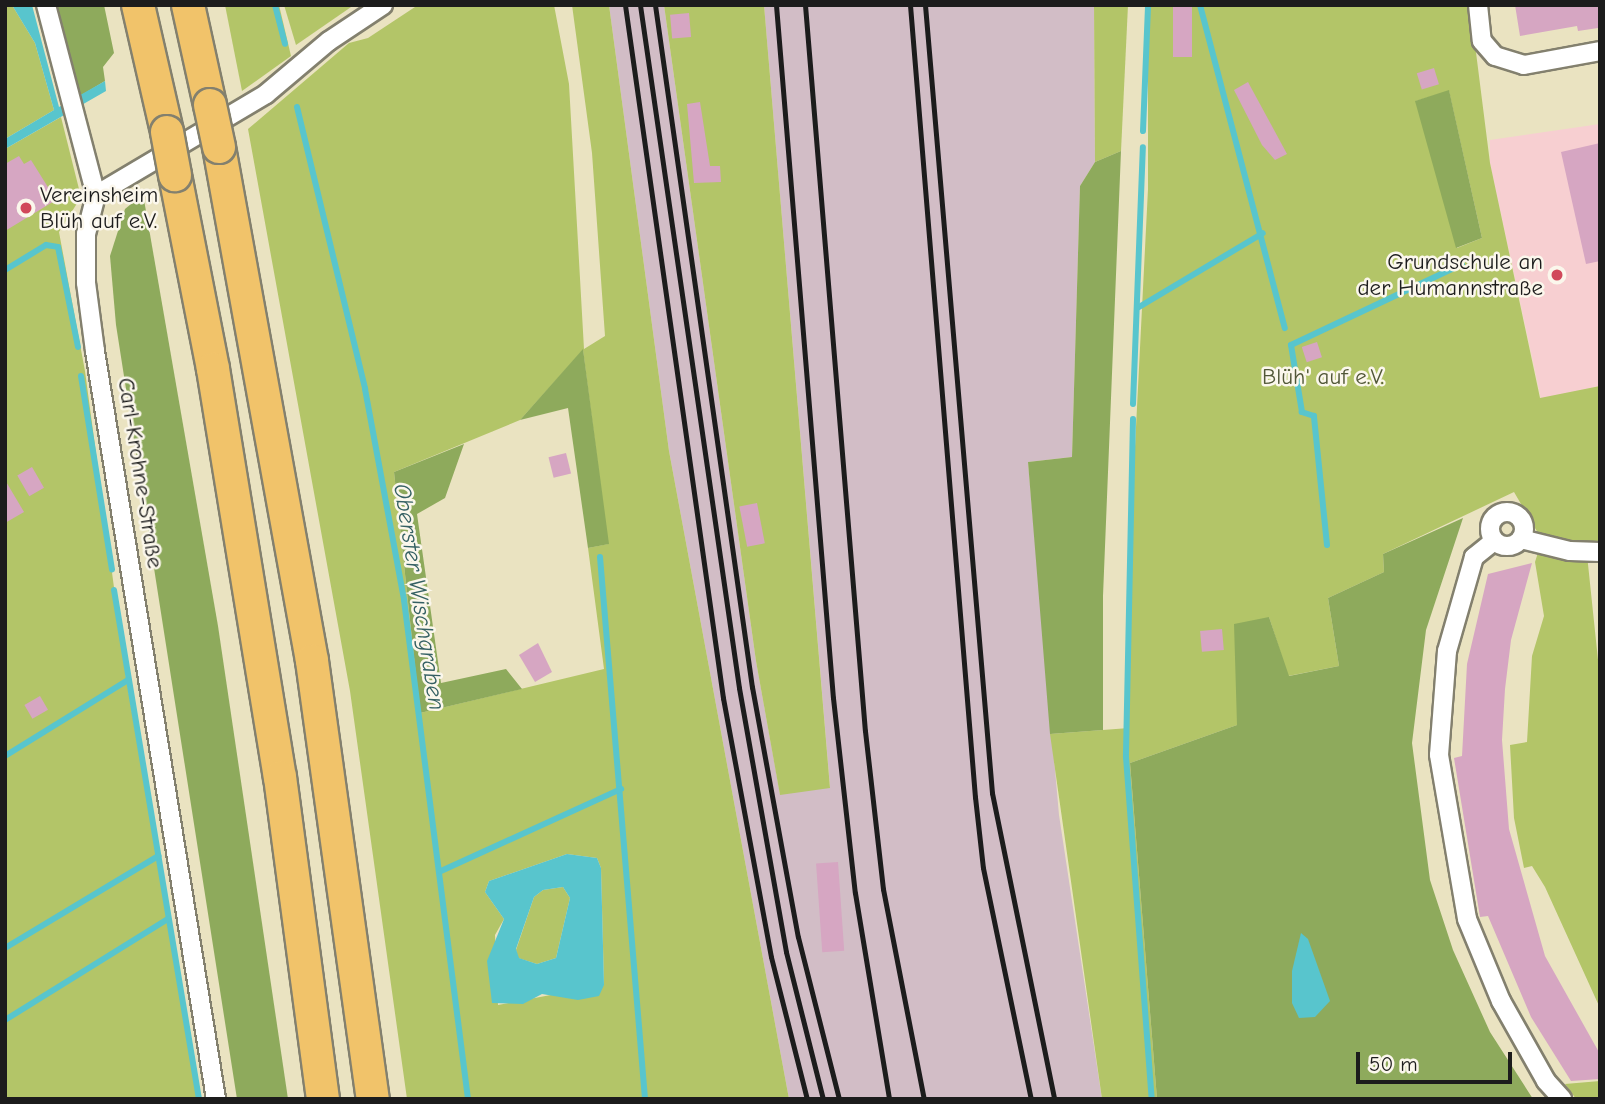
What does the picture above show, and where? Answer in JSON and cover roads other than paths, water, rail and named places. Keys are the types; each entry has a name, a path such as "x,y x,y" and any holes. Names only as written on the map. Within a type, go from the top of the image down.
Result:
{"highway":[{"path":"138,5 167,132 217,394 278,764 323,1099"},
{"path":"188,5 219,147 312,661 373,1099"}],"street":[{"path":"46,5 96,195 266,94 329,41 383,5"},
{"path":"1478,5 1482,41 1495,56 1524,65 1600,51"},
{"name":"Carl-Krohne-Straße","path":"96,195 86,234 88,297 216,1099"},
{"path":"1494,541 1492,521 1504,512 1521,520 1521,539"},
{"path":"1494,541 1505,547 1521,539 1570,551 1600,552"},
{"path":"1494,541 1474,556 1447,651 1439,755 1467,919 1501,1001 1546,1081 1562,1099"}],"water":[{"path":"12,5 32,5 59,107 105,81 106,91 5,149 5,139 54,110 35,43"},
{"path":"567,854 597,858 601,868 604,985 599,996 578,1000 542,994 523,1004 492,1003 487,961 504,919 485,892 489,881","holes":["563,887 570,898 556,958 537,964 519,958 516,949 534,897 543,890"]},
{"path":"1301,933 1308,939 1330,1001 1315,1017 1299,1018 1292,1003 1292,971"}],"waterway":[{"name":"Oberster Wischgraben","path":"275,5 285,44"},
{"path":"1143,131 1148,5"},
{"path":"1200,5 1285,328"},
{"name":"Oberster Wischgraben","path":"297,107 365,389 404,600 468,1099"},
{"path":"1133,404 1143,147"},
{"path":"1139,307 1263,233"},
{"path":"5,270 46,245 58,247 78,347"},
{"path":"1327,545 1314,416 1302,412 1291,345 1462,264"},
{"path":"81,376 112,570"},
{"path":"1133,419 1126,757 1152,1099"},
{"path":"600,557 645,1099"},
{"path":"114,590 199,1099"},
{"path":"5,756 128,680"},
{"path":"441,871 621,789"},
{"path":"5,948 158,856"},
{"path":"5,1020 168,919"}],"railway":[{"path":"625,5 723,698 771,957 807,1099"},
{"path":"640,5 739,688 786,952 823,1099"},
{"path":"655,5 752,687 798,937 839,1099"},
{"path":"776,5 833,698 855,893 889,1099"},
{"path":"805,5 865,731 883,889 924,1099"},
{"path":"910,5 975,797 983,868 1031,1099"},
{"path":"925,5 992,793 1054,1099"}],"place":[{"name":"Vereinsheim Blüh auf e.V.","path":"26,208"},
{"name":"Grundschule an der Humannstraße","path":"1557,275"}],"park label":[{"name":"Blüh' auf e.V.","path":"1323,377"}]}
